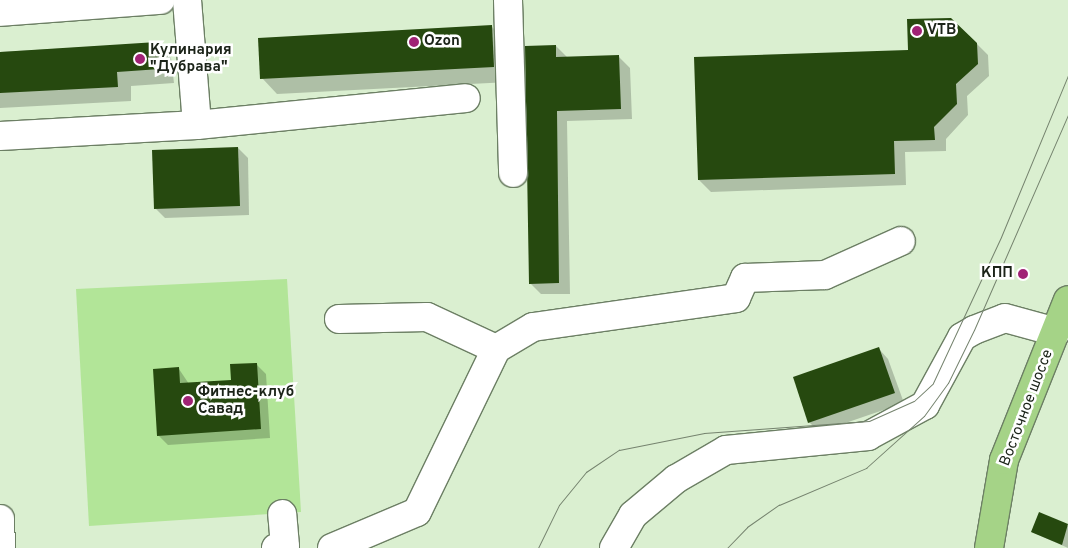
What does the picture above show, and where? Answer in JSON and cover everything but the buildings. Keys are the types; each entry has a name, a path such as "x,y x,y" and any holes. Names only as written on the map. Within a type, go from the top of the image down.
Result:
{"main road":[{"name":"Восточное шоссе","path":"989,548 1004,460 1068,300"}],"street":[{"path":"0,12 161,0"},
{"path":"187,0 197,125"},
{"path":"508,0 513,173"},
{"path":"0,136 197,125 466,98"},
{"path":"332,548 417,512 496,348 533,327 736,298 745,278 825,275 901,241"},
{"path":"339,319 427,317 496,348"},
{"path":"614,548 633,515 676,479 726,450 868,436 925,405 962,337 974,330 1005,318 1056,332"},
{"path":"276,548 285,546 282,514"},
{"path":"0,519 1,548"}],"green space":[{"name":"Фитнес-клуб Савад","path":"287,279 301,512 89,526 76,289"}],"tram line":[{"path":"538,548 559,505 586,472 619,450 704,433 869,421 914,401 933,383 1001,237 1068,75"},
{"path":"727,548 747,527 779,505 866,468 924,416 948,383 974,330 1068,115"}],"place":[{"name":"VTB","path":"917,31"},
{"name":"Ozon","path":"414,42"},
{"name":"Кулинария \"Дубрава\"","path":"140,59"},
{"name":"КПП","path":"1023,274"},
{"name":"Фитнес-клуб Савад","path":"188,401"}]}
